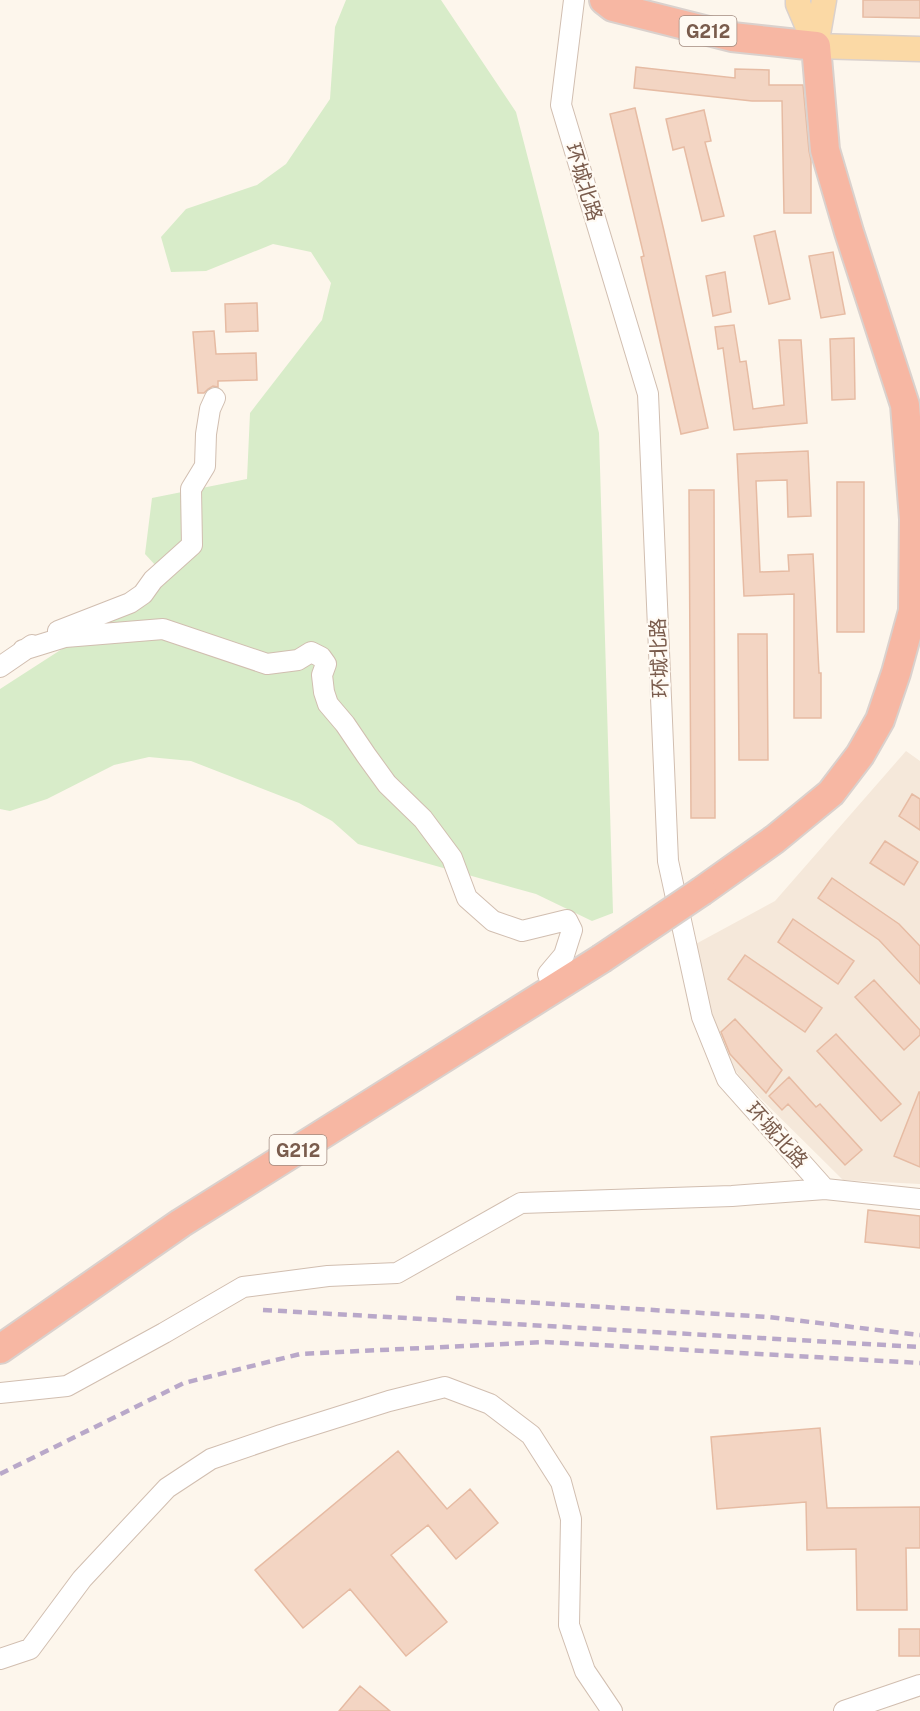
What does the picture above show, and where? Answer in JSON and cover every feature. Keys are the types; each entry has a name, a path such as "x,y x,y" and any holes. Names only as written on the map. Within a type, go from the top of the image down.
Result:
{"highway":[{"name":"G212","path":"0,1349 181,1223 601,959 775,839 831,793 860,755 880,720 913,611 917,550 905,405 825,150 816,46 732,37 614,7 604,0"}],"main road":[{"path":"798,0 816,46"},
{"path":"816,46 824,0"},
{"path":"816,46 920,49"}],"street":[{"name":"环城北路","path":"574,0 561,105 648,394 668,861 702,1017 727,1079 825,1189"},
{"path":"0,667 50,634 130,603 143,594 153,580 192,545 191,489 205,466 206,434 210,409 215,398"},
{"path":"23,650 65,637 163,629 267,664 297,660 311,652 321,657 326,664 322,675 328,704 345,724 387,784 423,819 452,858 467,898 493,921 522,931 567,920 572,930 564,955 548,974 553,989"},
{"path":"0,1393 67,1386 243,1287 328,1276 397,1273 521,1203 732,1196 825,1189 920,1199"},
{"path":"0,1659 30,1649 82,1579 160,1495 211,1459 389,1401 445,1387 490,1404 531,1435 561,1482 571,1519 569,1625 585,1671 612,1711"},
{"path":"844,1711 920,1685"}],"shaded area":[{"path":"906,751 920,761 920,1184 843,1180 744,1082 713,1041 692,946 775,901"}],"green space":[{"path":"346,0 441,0 516,112 599,433 613,913 592,921 536,894 358,844 332,821 299,803 191,761 149,757 114,765 47,799 10,811 0,809 0,689 169,580 145,554 152,498 247,479 250,413 322,320 331,283 311,252 273,244 206,271 171,272 161,237 186,209 257,185 286,164 330,99 335,27"}],"building":[{"path":"863,0 920,0 920,18 863,17"},
{"path":"636,67 735,78 735,69 769,70 769,85 803,85 811,160 811,213 784,213 782,101 752,101 634,88"},
{"path":"635,108 708,428 681,434 641,257 644,256 610,114"},
{"path":"704,110 711,141 705,142 724,216 702,221 684,147 673,150 666,119"},
{"path":"775,231 790,299 769,304 754,236"},
{"path":"833,252 845,314 821,318 809,256"},
{"path":"725,272 731,312 713,316 706,276"},
{"path":"257,303 258,331 226,332 225,304"},
{"path":"734,325 740,362 746,361 753,409 784,405 779,340 801,340 807,423 734,430 723,348 718,349 715,327"},
{"path":"214,331 216,354 256,353 257,380 218,381 218,387 213,386 204,393 198,393 193,332"},
{"path":"854,338 855,399 832,400 830,339"},
{"path":"808,451 811,516 788,517 787,480 756,481 760,572 789,571 788,555 813,554 819,673 821,673 821,718 794,718 794,594 744,596 737,454"},
{"path":"837,482 864,482 864,632 837,632"},
{"path":"689,490 714,490 715,818 691,818"},
{"path":"738,634 767,634 768,760 739,760"},
{"path":"912,794 920,799 920,830 899,816"},
{"path":"885,841 918,862 904,885 870,863"},
{"path":"832,878 899,924 920,946 920,984 879,940 818,898"},
{"path":"793,919 854,961 838,984 778,942"},
{"path":"745,955 822,1008 805,1032 728,979"},
{"path":"874,980 920,1030 920,1035 904,1050 855,997"},
{"path":"735,1019 782,1070 766,1093 730,1054 721,1032"},
{"path":"836,1034 901,1104 881,1121 817,1051"},
{"path":"789,1077 816,1107 820,1104 862,1150 845,1165 788,1104 782,1110 769,1096"},
{"path":"920,1092 920,1167 894,1156"},
{"path":"868,1210 920,1216 920,1248 865,1242"},
{"path":"820,1428 827,1508 920,1507 920,1548 906,1548 907,1610 857,1610 856,1549 807,1550 806,1502 717,1509 711,1437"},
{"path":"398,1451 447,1509 470,1489 498,1523 456,1559 428,1525 391,1555 447,1622 406,1656 350,1589 303,1628 255,1570"},
{"path":"899,1629 920,1629 920,1656 899,1656"},
{"path":"360,1686 390,1711 339,1711"}],"railway":[{"path":"456,1298 768,1317 920,1335"},
{"path":"263,1310 920,1347"},
{"path":"0,1474 184,1383 300,1354 545,1342 920,1363"}]}
